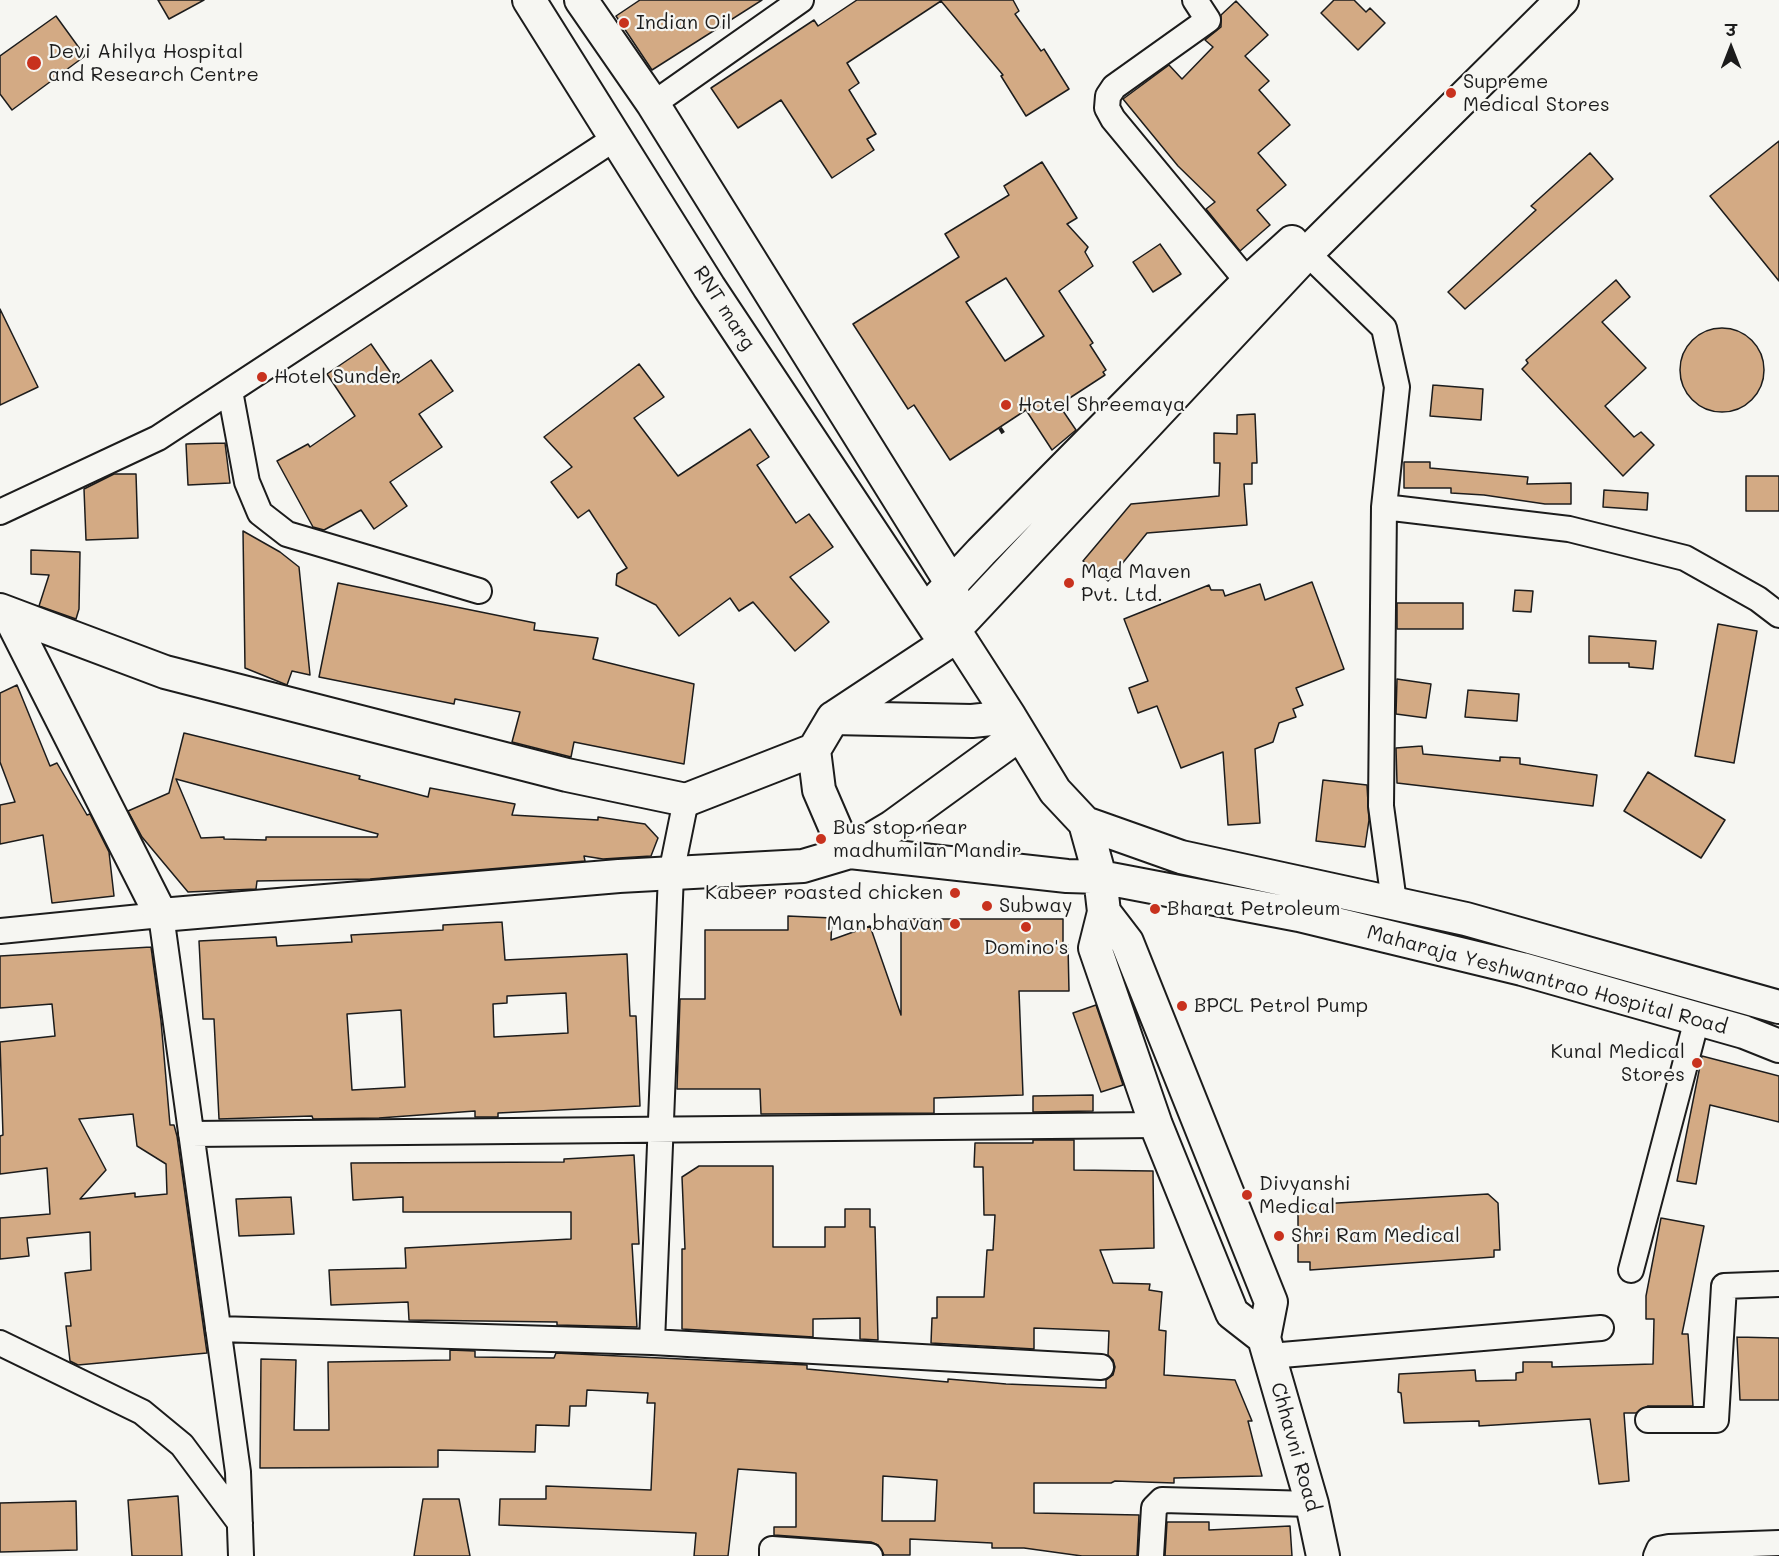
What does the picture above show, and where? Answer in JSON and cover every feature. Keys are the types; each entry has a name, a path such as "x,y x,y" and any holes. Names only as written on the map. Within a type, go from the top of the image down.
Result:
{"main road":[{"name":"RNT marg","path":"529,0 709,287 925,612 950,637 1015,726"},
{"path":"581,0 653,104 952,584 950,637"},
{"path":"925,612 981,552 1248,282 1361,180 1543,0"},
{"path":"850,852 838,834 819,790 814,750 832,718 950,637 1307,253 1562,0"},
{"path":"4,612 165,672 567,775 686,800 814,750"},
{"path":"4,612 161,915 265,904 803,866 850,852 892,827 1015,726"},
{"path":"832,718 972,721 1015,726"},
{"name":"Maharaja Yeshwantrao Hospital Road","path":"1015,726 1055,791 1085,823 1181,857 1394,902 1563,945 1779,1007"},
{"path":"1085,823 1100,877 1104,912 1095,948 1156,1125 1232,1313 1267,1347"},
{"name":"Maharaja Yeshwantrao Hospital Road","path":"850,852 1067,876 1100,877 1299,915 1522,969 1744,1032 1779,1046"},
{"path":"1104,912 1127,942 1271,1302 1267,1347"},
{"name":"Chhavni Road","path":"1267,1347 1312,1504 1323,1556"}],"street":[{"path":"653,104 801,0"},
{"path":"1196,0 1208,20 1114,87 1108,96 1107,108 1113,119 1248,282"},
{"path":"0,512 158,438 617,137"},
{"path":"1307,253 1384,328 1397,387 1384,507 1381,806 1394,902"},
{"path":"230,391 247,482 260,513 286,534 479,591"},
{"path":"1384,507 1569,529 1686,558 1758,599 1779,615"},
{"path":"652,1342 671,874 686,800"},
{"path":"0,931 161,915 238,1472 241,1556"},
{"path":"1631,1270 1697,1019"},
{"path":"191,1134 1156,1125"},
{"path":"1648,1420 1716,1420 1724,1286 1779,1284"},
{"path":"1267,1347 1601,1328"},
{"path":"218,1329 652,1342 1101,1367"},
{"path":"0,1342 142,1412 182,1445 240,1523"},
{"path":"1151,1556 1154,1508 1162,1500 1312,1504"},
{"path":"1656,1556 1659,1549 1669,1547 1779,1543"},
{"path":"772,1556 772,1549 870,1556"}],"path":[{"path":"1000,428 1005,436"}],"building":[{"path":"158,0 204,0 169,19"},
{"path":"640,0 762,0 652,70 616,16"},
{"path":"857,0 1013,0 1019,11 1015,14 1041,51 1044,49 1069,89 1026,116 1001,76 1003,75 941,1 847,63 859,83 849,90 876,134 867,139 874,150 832,178 781,100 738,128 711,88 814,20 818,26"},
{"path":"1334,0 1354,0 1366,12 1370,8 1385,23 1358,50 1321,13"},
{"path":"1236,1 1268,35 1245,56 1269,81 1259,90 1290,125 1258,153 1286,185 1257,210 1270,225 1240,251 1206,209 1215,202 1178,166 1123,99 1169,65 1182,79 1213,47 1205,40 1221,27 1221,15"},
{"path":"56,16 85,56 12,110 0,94 0,56"},
{"path":"1779,141 1779,281 1710,196"},
{"path":"1590,153 1613,179 1465,309 1448,292 1536,210 1531,206"},
{"path":"1042,162 1077,218 1067,224 1088,247 1085,252 1093,266 1059,291 1093,343 1090,345 1106,370 1103,372 1105,375 1059,405 1076,430 1052,450 1026,410 950,460 914,405 908,409 853,324 959,257 945,234 1009,195 1004,186","holes":["1006,278 1044,336 1005,361 966,302"]},
{"path":"1160,244 1181,274 1153,292 1133,262"},
{"path":"1616,280 1630,297 1602,322 1646,368 1605,406 1634,437 1641,432 1654,445 1623,476 1522,369 1528,363 1526,360"},
{"path":"0,309 38,387 0,405"},
{"path":"1722,328 1745,335 1757,347 1764,370 1757,393 1745,405 1722,412 1699,405 1687,393 1680,370 1687,347 1699,335"},
{"path":"371,344 398,383 431,360 453,391 419,414 442,447 390,482 407,506 374,529 361,510 324,530 313,527 277,461 308,444 310,447 355,416 327,374"},
{"path":"639,364 664,397 634,418 678,476 750,429 769,457 757,465 796,523 809,514 833,547 790,577 829,622 795,651 753,602 739,611 730,598 679,636 656,605 616,585 617,574 627,568 589,510 578,518 551,482 572,467 544,437"},
{"path":"1433,385 1483,389 1481,420 1430,416"},
{"path":"1255,414 1257,463 1252,463 1252,484 1244,484 1247,525 1147,533 1108,581 1083,561 1131,504 1219,496 1220,463 1214,463 1214,433 1237,434 1237,415"},
{"path":"225,443 230,483 188,485 186,444"},
{"path":"1404,462 1430,462 1430,468 1528,477 1527,484 1571,483 1571,504 1545,504 1484,495 1451,493 1451,488 1404,488"},
{"path":"114,474 136,474 138,538 86,540 84,489"},
{"path":"1746,476 1779,476 1779,511 1746,511"},
{"path":"1604,490 1648,493 1647,510 1603,507"},
{"path":"243,531 280,552 299,567 310,675 292,671 287,685 245,668"},
{"path":"31,550 80,552 79,609 76,619 39,606 49,575 31,574"},
{"path":"1312,582 1344,669 1296,688 1303,705 1293,709 1296,717 1279,723 1273,742 1255,749 1260,823 1228,825 1223,752 1181,768 1157,706 1138,713 1129,688 1148,681 1124,619 1209,585 1211,590 1223,590 1225,596 1260,584 1265,600"},
{"path":"338,583 535,623 534,630 598,638 593,659 694,684 684,764 574,742 571,757 512,742 520,712 455,699 454,704 319,677"},
{"path":"1515,590 1533,591 1531,612 1513,611"},
{"path":"1397,603 1463,603 1463,629 1397,629"},
{"path":"1718,624 1757,631 1734,763 1695,756"},
{"path":"1589,636 1656,641 1653,669 1629,667 1629,663 1589,663"},
{"path":"1397,679 1431,684 1426,718 1396,714"},
{"path":"17,685 50,766 57,763 87,815 90,814 109,852 114,896 52,903 43,835 0,844 0,805 15,802 0,762 0,693"},
{"path":"1468,690 1519,694 1517,721 1465,717"},
{"path":"184,733 360,776 359,779 428,797 430,788 515,804 512,815 598,820 598,817 645,824 658,838 651,856 603,859 584,856 585,861 370,879 257,881 256,889 188,892 142,837 128,811 169,793","holes":["176,779 378,834 377,837 266,837 266,840 201,838"]},
{"path":"1422,746 1423,754 1500,761 1500,757 1520,758 1520,764 1597,775 1593,806 1397,783 1396,748"},
{"path":"1648,772 1725,820 1701,858 1624,811"},
{"path":"1323,780 1367,785 1369,820 1365,847 1316,841"},
{"path":"788,916 832,918 831,940 870,926 901,1015 901,919 1063,919 1063,946 1068,945 1069,991 1019,991 1023,1095 934,1098 934,1113 761,1114 760,1089 677,1089 680,999 705,999 705,930 788,930"},
{"path":"502,922 505,960 627,954 630,1016 636,1016 640,1106 498,1113 498,1117 475,1117 475,1111 379,1118 313,1119 312,1116 219,1119 214,1019 203,1019 199,941 276,937 277,946 352,942 351,935 443,930 443,925","holes":["566,993 568,1033 494,1037 493,1004 507,1003 507,996","401,1010 405,1087 352,1090 347,1014"]},
{"path":"151,947 161,1021 170,1125 174,1125 177,1136 207,1353 78,1365 70,1361 66,1326 71,1326 65,1273 91,1270 90,1232 27,1238 29,1256 0,1259 0,1218 50,1214 47,1168 0,1174 0,1136 3,1135 0,1042 55,1036 52,1004 0,1008 0,956","holes":["133,1114 137,1146 166,1164 167,1194 135,1197 135,1193 80,1199 106,1170 79,1119"]},
{"path":"1096,1005 1123,1085 1101,1092 1073,1013"},
{"path":"1702,1056 1779,1076 1779,1122 1710,1105 1696,1184 1677,1181"},
{"path":"1093,1095 1093,1111 1033,1112 1033,1096"},
{"path":"1033,1140 1074,1140 1074,1170 1153,1171 1154,1248 1100,1250 1113,1283 1150,1284 1149,1290 1162,1292 1159,1330 1166,1331 1164,1375 1235,1380 1252,1421 1248,1421 1262,1476 1174,1478 1174,1483 1115,1481 1111,1483 1034,1483 1034,1513 1139,1515 1137,1556 1082,1556 1024,1548 992,1548 992,1543 910,1539 910,1555 884,1555 878,1545 871,1542 774,1535 774,1527 796,1527 796,1473 738,1469 728,1556 694,1556 696,1533 499,1525 500,1499 546,1499 546,1486 651,1490 655,1403 647,1403 648,1393 587,1390 586,1406 570,1406 569,1426 536,1425 535,1452 438,1450 438,1467 260,1468 261,1359 296,1360 294,1430 329,1430 328,1362 450,1360 450,1350 475,1351 475,1357 554,1358 556,1353 807,1365 807,1369 948,1382 948,1379 1106,1388 1106,1380 1113,1375 1115,1367 1108,1355 1109,1331 1034,1328 1034,1349 931,1343 932,1318 937,1318 937,1297 984,1297 987,1250 993,1250 995,1215 984,1215 983,1167 974,1167 975,1143 1033,1143","holes":["883,1476 937,1480 935,1521 882,1521"]},
{"path":"634,1155 639,1244 632,1244 637,1327 557,1325 557,1322 409,1320 408,1302 331,1305 329,1270 406,1268 405,1248 571,1239 571,1212 403,1212 403,1197 353,1200 351,1163 564,1162 564,1159"},
{"path":"699,1166 773,1166 773,1247 825,1247 825,1227 845,1227 845,1209 870,1209 870,1227 875,1227 878,1340 860,1339 860,1318 813,1319 813,1337 682,1329 682,1249 685,1249 682,1177"},
{"path":"1488,1194 1498,1203 1500,1250 1494,1250 1494,1257 1310,1270 1310,1262 1298,1262 1298,1214 1304,1205"},
{"path":"291,1197 294,1234 239,1236 236,1199"},
{"path":"1661,1218 1704,1226 1682,1334 1688,1334 1693,1406 1648,1406 1636,1413 1624,1413 1629,1481 1599,1484 1590,1419 1479,1426 1479,1421 1404,1423 1401,1393 1398,1392 1399,1374 1475,1370 1476,1381 1516,1380 1516,1373 1523,1372 1523,1362 1552,1362 1552,1367 1653,1364 1654,1319 1646,1319 1646,1296"},
{"path":"1737,1337 1779,1338 1779,1400 1740,1400"},
{"path":"178,1496 182,1556 132,1556 128,1500"},
{"path":"423,1499 459,1499 470,1556 414,1556"},
{"path":"76,1501 77,1550 0,1552 0,1503"},
{"path":"1167,1522 1209,1522 1209,1530 1290,1526 1292,1556 1165,1556"}],"place":[{"name":"Indian Oil","path":"624,23"},
{"name":"Devi Ahilya Hospital and Research Centre","path":"34,63"},
{"name":"Supreme Medical Stores","path":"1451,93"},
{"name":"Hotel Sunder","path":"262,377"},
{"name":"Hotel Shreemaya","path":"1006,405"},
{"name":"Mad Maven Pvt. Ltd.","path":"1069,583"},
{"name":"Bus stop near madhumilan Mandir","path":"821,839"},
{"name":"Kabeer roasted chicken","path":"955,893"},
{"name":"Subway","path":"987,906"},
{"name":"Bharat Petroleum","path":"1155,909"},
{"name":"Man bhavan","path":"955,924"},
{"name":"Domino's","path":"1026,927"},
{"name":"BPCL Petrol Pump","path":"1182,1006"},
{"name":"Kunal Medical Stores","path":"1697,1063"},
{"name":"Divyanshi Medical","path":"1247,1195"},
{"name":"Shri Ram Medical","path":"1279,1236"}]}
